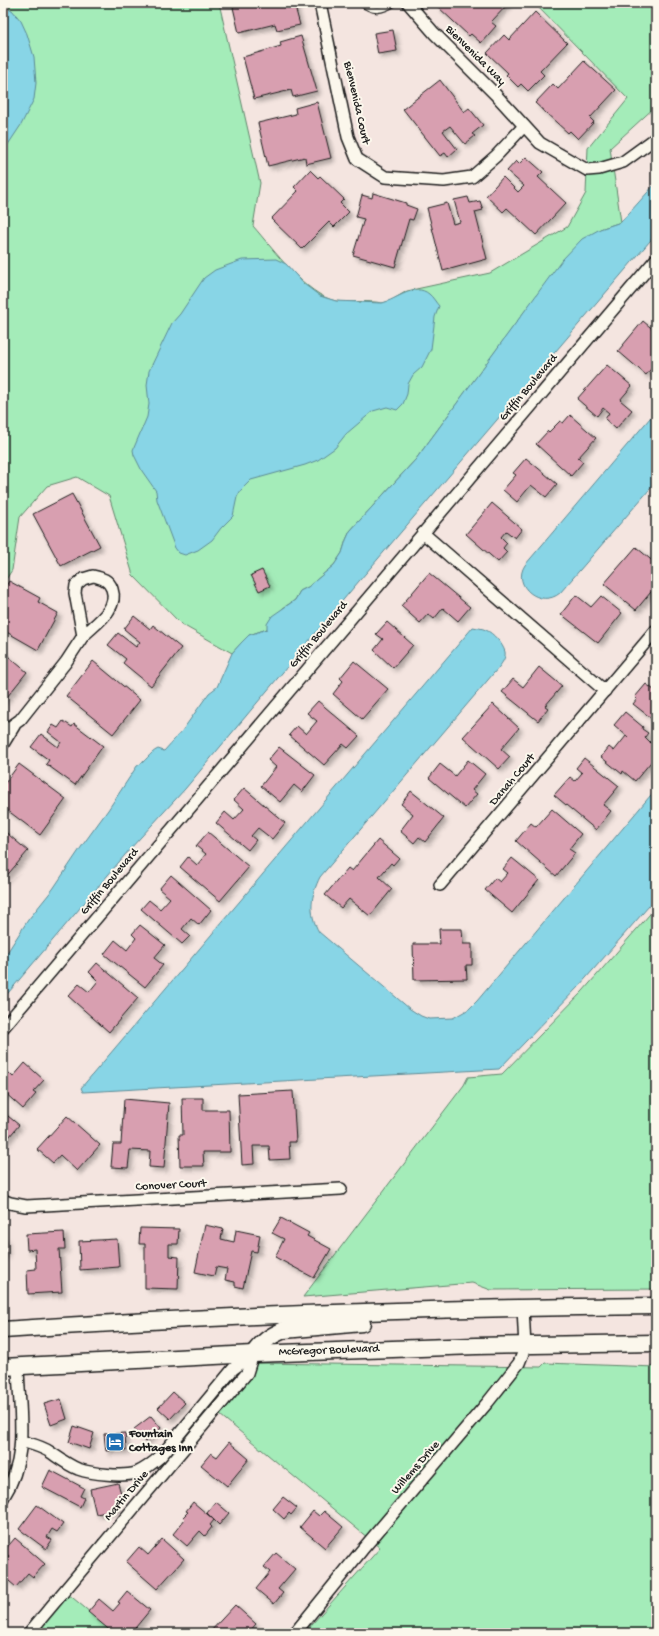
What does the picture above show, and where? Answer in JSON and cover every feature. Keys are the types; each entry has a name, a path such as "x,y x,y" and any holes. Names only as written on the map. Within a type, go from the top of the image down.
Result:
{"main road":[{"path":"3,1330 193,1319 524,1307 656,1306"},
{"path":"253,1354 268,1337 284,1330 399,1320 419,1311"},
{"name":"McGregor Boulevard","path":"10,1367 253,1354 525,1345 656,1343"}],"street":[{"name":"Bienvenida Court","path":"320,3 348,137 357,159 385,177 444,181 472,177 496,156 524,126"},
{"name":"Bienvenida Way","path":"408,3 434,33 495,94 540,143 588,170 599,169 623,162 656,138"},
{"name":"Griffin Boulevard","path":"3,1028 656,259"},
{"path":"423,533 605,690"},
{"path":"3,744 66,662 83,636 111,609 115,597 112,587 104,578 93,576 83,579 76,585 75,593 83,636"},
{"name":"Danah Court","path":"440,885 656,630"},
{"path":"3,732 20,720"},
{"name":"Conover Court","path":"3,1200 26,1206 341,1189"},
{"name":"Willems Drive","path":"295,1633 362,1550 488,1402 519,1363 525,1345 524,1307"},
{"path":"21,1442 36,1445 63,1462 93,1474 111,1475 134,1473 149,1466 162,1456 233,1369 253,1354"},
{"name":"Martin Drive","path":"29,1633 247,1373 253,1354"},
{"path":"3,1498 15,1475 20,1458 21,1442 10,1367"}],"lane":[{"path":"362,3 374,10 383,9 394,3"}],"green space":[{"path":"3,3 219,3 260,183 253,226 291,270 313,290 336,301 382,303 390,301 407,291 490,273 567,227 586,193 588,148 628,99 534,3 656,3 656,106 610,148 621,222 600,229 525,311 416,459 350,531 342,553 334,565 308,587 300,591 295,600 283,608 267,629 249,635 232,653 181,624 133,575 109,496 77,477 47,486 20,517 12,570 3,584"},
{"path":"656,907 656,1289 491,1290 472,1283 303,1297 464,1085 468,1077 502,1074 583,991"},
{"path":"255,1363 541,1367 545,1363 656,1367 656,1633 304,1633 380,1548 220,1415"},
{"path":"67,1593 115,1633 31,1633"}],"water":[{"path":"3,8 12,10 21,21 27,34 34,57 36,83 34,99 21,125 3,152"},
{"path":"656,183 656,234 354,587 185,789 130,849 3,999 3,959 28,920 53,889 137,766 158,749 164,751 182,731 209,693 217,687 232,653 241,643 249,635 267,629 267,624 272,616 295,600 300,591 308,587 334,565 342,553 350,531 416,459 562,260 582,239 600,229 621,222"},
{"path":"276,259 286,264 304,284 320,296 336,301 382,303 412,291 424,291 430,295 439,306 435,317 431,349 422,367 413,375 408,384 407,394 403,404 397,410 387,407 373,411 346,434 335,448 318,460 251,480 241,490 237,497 233,516 212,540 198,550 185,555 179,553 175,548 157,500 156,491 142,471 133,450 147,417 149,404 147,385 149,371 172,323 180,314 204,278 215,270 242,260"},
{"path":"656,411 656,482 560,593 552,597 545,598 537,597 530,593 522,580 522,573 525,565"},
{"path":"473,627 486,630 497,639 505,652 504,660 320,877 314,891 312,904 313,918 319,932 410,1009 429,1019 453,1018 469,1009 477,1001 656,789 656,898 579,986 499,1069 83,1092 81,1088"}],"building":[{"path":"232,3 275,3 276,6 294,3 300,25 277,30 275,24 239,33"},
{"path":"439,3 509,3 491,22 496,26 481,43 471,34 469,36 437,6"},
{"path":"535,12 567,43 540,71 544,75 528,91 521,84 518,87 506,75 508,73 487,53 504,35 509,40"},
{"path":"393,30 397,51 378,54 374,33"},
{"path":"301,36 317,91 293,97 291,90 254,99 243,57 281,46 280,42"},
{"path":"584,61 616,90 590,118 594,122 578,139 570,131 568,133 535,103 553,84 558,89"},
{"path":"440,80 464,112 469,108 483,125 472,134 475,136 465,144 450,126 443,131 457,149 448,157 445,153 440,156 403,109"},
{"path":"317,102 331,158 306,164 305,157 268,166 258,123 296,114 295,108"},
{"path":"526,157 543,172 538,177 566,203 536,235 507,208 503,212 486,196 503,177 518,192 524,186 507,171 516,161 519,164"},
{"path":"310,170 318,178 320,176 344,199 340,203 349,212 334,227 329,222 302,249 271,219 298,191 294,187"},
{"path":"373,193 406,203 406,205 417,209 413,220 409,219 395,267 353,255 364,219 356,217 362,195 372,198"},
{"path":"468,197 470,203 480,201 483,210 475,212 487,259 443,271 427,208 447,203 453,224 460,222 454,200"},
{"path":"643,321 656,332 656,363 646,375 618,351"},
{"path":"607,365 632,386 620,400 632,410 616,429 605,419 609,413 603,408 597,416 577,399"},
{"path":"570,415 596,438 578,458 583,462 571,476 536,444 548,431 549,432 560,421 563,423"},
{"path":"526,458 557,484 546,497 531,485 517,502 503,490 516,475 513,473"},
{"path":"72,494 100,546 61,566 33,514"},
{"path":"492,503 522,529 515,538 506,531 501,537 507,543 503,548 507,552 498,562 466,534"},
{"path":"636,547 656,564 656,586 636,610 604,584"},
{"path":"262,570 270,586 259,591 251,575"},
{"path":"429,573 470,607 458,621 443,608 434,619 428,614 420,623 401,606"},
{"path":"9,581 40,598 38,602 58,613 38,650 3,630 3,591"},
{"path":"576,595 591,607 601,596 622,613 598,643 561,614"},
{"path":"134,616 150,629 153,625 181,648 151,686 123,663 126,659 108,645 118,633 136,647 140,642 124,629"},
{"path":"387,622 413,645 393,668 374,650 383,639 376,634"},
{"path":"3,652 27,672 3,702"},
{"path":"93,661 140,700 113,734 66,696"},
{"path":"354,661 388,689 362,719 333,694 343,681 340,678"},
{"path":"539,667 562,686 545,706 548,708 538,721 502,692 513,679 523,687"},
{"path":"646,684 654,690 656,687 656,722 633,704 637,699 635,697"},
{"path":"318,701 359,736 348,748 343,744 324,765 289,735 297,726 306,734 317,721 307,713"},
{"path":"493,704 519,728 501,749 510,757 499,769 463,737"},
{"path":"625,712 643,727 642,729 648,733 645,737 651,743 654,740 656,742 656,756 635,781 623,771 622,774 601,757 609,747 614,751 626,736 628,737 614,725"},
{"path":"63,721 72,727 74,724 103,746 75,785 46,764 49,760 31,747 41,734 58,747 61,742 48,732 53,725 58,728"},
{"path":"279,747 315,775 302,792 294,785 280,802 261,786 276,767 268,760"},
{"path":"584,758 619,786 603,805 611,811 596,830 554,795 570,777 575,781 582,773 576,768"},
{"path":"468,760 485,774 472,790 477,794 465,808 429,778 440,764 455,776"},
{"path":"19,764 66,799 40,835 3,807 3,786"},
{"path":"244,788 285,823 272,839 258,828 251,836 256,840 248,850 216,823 225,812 234,820 244,809 234,800"},
{"path":"411,791 444,818 425,842 419,837 414,843 400,831 413,814 401,804"},
{"path":"552,809 581,834 569,849 575,853 556,876 516,841 531,823 536,827"},
{"path":"3,830 28,851 3,880"},
{"path":"208,832 249,867 220,901 180,867 188,857 197,865 206,854 196,846"},
{"path":"378,840 399,858 393,865 391,863 379,877 392,889 370,916 349,899 341,908 325,895 348,868 352,871"},
{"path":"512,858 539,880 512,913 485,890 495,878 500,882 508,873 503,869"},
{"path":"171,875 211,910 199,925 191,918 182,929 190,936 182,944 141,909 149,900 160,909 170,898 159,889"},
{"path":"140,925 165,945 154,958 163,965 145,987 104,954 115,940 127,950 136,938 132,934"},
{"path":"439,929 462,929 463,944 472,944 472,965 466,965 467,979 414,980 413,944 440,944"},
{"path":"97,963 138,998 109,1032 68,996 79,984 89,992 98,981 89,972"},
{"path":"25,1063 44,1080 33,1092 36,1094 23,1109 3,1091 3,1077 8,1072 13,1077"},
{"path":"293,1091 296,1142 289,1142 290,1159 270,1160 269,1146 253,1146 254,1164 242,1165 238,1094"},
{"path":"182,1098 203,1098 203,1110 229,1110 230,1152 203,1152 204,1166 180,1166 179,1135 183,1135"},
{"path":"124,1099 169,1103 164,1168 149,1167 150,1151 130,1150 128,1168 111,1167 113,1144 121,1144"},
{"path":"3,1112 19,1125 4,1143 3,1142"},
{"path":"67,1116 100,1145 77,1171 60,1155 53,1163 37,1149"},
{"path":"281,1218 309,1233 307,1236 331,1249 314,1278 275,1257 284,1239 272,1233"},
{"path":"205,1225 223,1229 221,1239 234,1242 236,1230 260,1235 257,1252 251,1251 243,1288 235,1286 235,1282 225,1280 227,1269 216,1267 214,1276 195,1272"},
{"path":"140,1228 179,1229 178,1244 169,1244 169,1256 179,1257 178,1289 145,1288 145,1244 139,1244"},
{"path":"64,1232 65,1249 59,1249 62,1292 28,1294 27,1270 36,1269 35,1249 27,1250 26,1234"},
{"path":"3,1237 5,1237 6,1254 3,1255"},
{"path":"117,1239 119,1267 80,1270 79,1241"},
{"path":"173,1392 185,1403 170,1419 158,1408"},
{"path":"61,1399 67,1419 51,1425 44,1404"},
{"path":"151,1416 161,1428 145,1442 134,1429"},
{"path":"74,1426 94,1433 89,1449 69,1442"},
{"name":"Fountain Cottages Inn","path":"125,1433 126,1450 106,1451 104,1434"},
{"path":"229,1442 249,1459 227,1486 201,1465 211,1453 217,1457"},
{"path":"50,1470 84,1488 80,1496 84,1498 80,1507 42,1487"},
{"path":"118,1483 122,1497 115,1498 118,1510 96,1514 90,1489"},
{"path":"283,1497 297,1508 291,1515 289,1513 284,1519 273,1509"},
{"path":"193,1502 214,1520 210,1525 212,1527 205,1536 200,1531 187,1546 173,1534 185,1519 183,1517 188,1512 186,1511"},
{"path":"216,1502 229,1513 219,1525 207,1513"},
{"path":"37,1505 63,1524 57,1532 52,1529 47,1537 52,1540 46,1549 19,1529"},
{"path":"313,1511 319,1516 324,1511 343,1527 325,1548 300,1527"},
{"path":"15,1538 45,1564 33,1577 28,1573 16,1587 3,1576 3,1563 9,1556 3,1552"},
{"path":"162,1539 184,1559 157,1589 126,1562 139,1547 148,1555"},
{"path":"276,1553 295,1569 278,1589 283,1593 274,1604 256,1589 270,1572 264,1567"},
{"path":"127,1591 150,1610 131,1633 113,1633 88,1612 99,1599 113,1611"},
{"path":"235,1605 256,1624 248,1633 209,1633"}],"place":[{"name":"Fountain Cottages Inn","path":"115,1442"}]}
